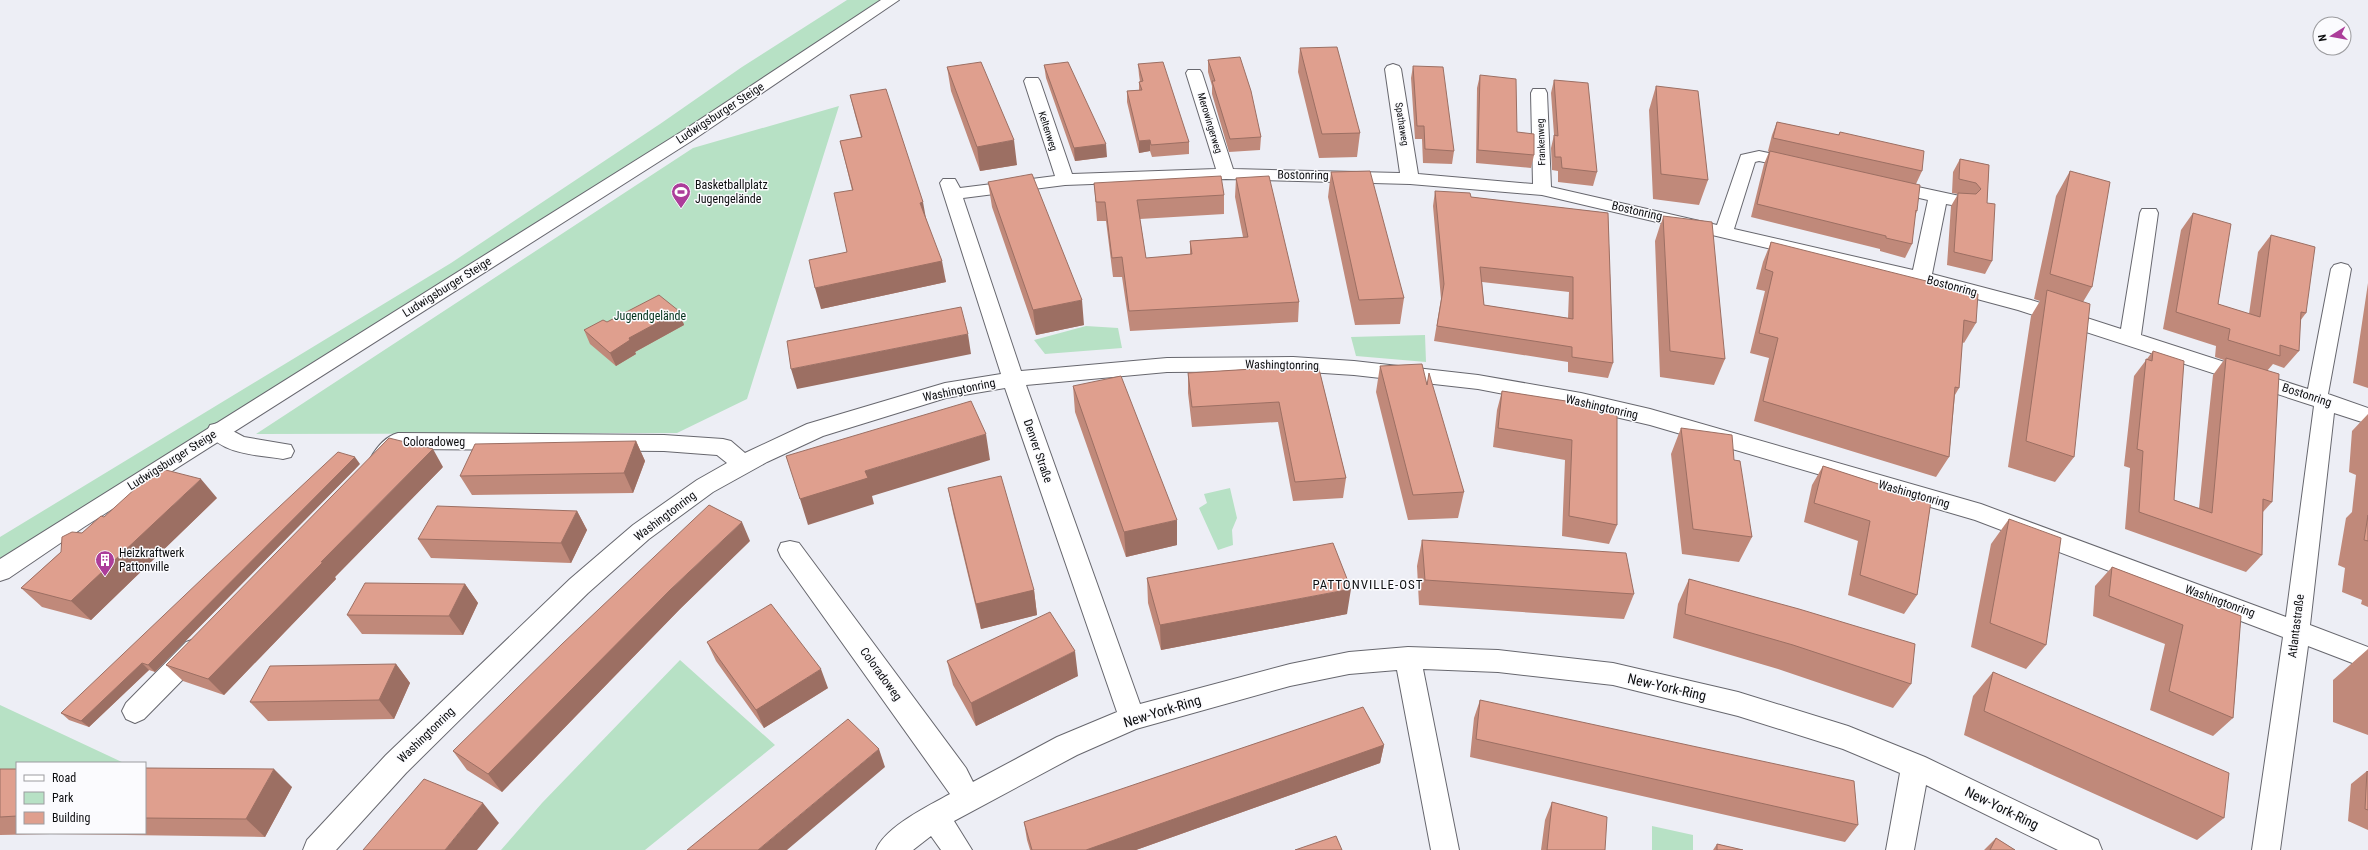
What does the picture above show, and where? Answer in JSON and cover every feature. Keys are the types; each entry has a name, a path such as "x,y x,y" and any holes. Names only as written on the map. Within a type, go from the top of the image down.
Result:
{"street":[{"name":"Ludwigsburger Steige","path":"0,571 218,431 687,136 891,0"},
{"name":"Spathaweg","path":"1393,69 1410,179"},
{"name":"Merowingerweg","path":"1194,73 1226,174"},
{"name":"Keltenweg","path":"1032,81 1065,180"},
{"name":"Frankenweg","path":"1539,93 1542,190"},
{"path":"1724,232 1747,159 1758,156 1813,168"},
{"name":"Bostonring","path":"950,188 1065,180 1226,174 1410,179 1542,190 1921,278 2024,305 2368,416"},
{"path":"1876,182 1963,202"},
{"name":"Denver Straße","path":"950,188 1013,379 1132,718"},
{"path":"1921,278 1938,197"},
{"path":"2130,338 2149,213"},
{"name":"Atlantastraße","path":"2266,850 2297,630 2321,400 2341,269"},
{"name":"Washingtonring","path":"317,850 396,764 578,586 641,532 705,486 744,464 815,430 873,411 945,391 1013,379 1167,365 1293,364 1354,368 1478,382 1581,401 1650,418 1982,513 2297,630 2368,658"},
{"path":"218,431 239,444 283,450"},
{"name":"Coloradoweg","path":"364,476 398,441 664,442 723,448 744,464"},
{"name":"Coloradoweg","path":"790,550 956,777 967,800"},
{"path":"136,711 208,636"},
{"path":"1408,658 1445,850"},
{"name":"New-York-Ring","path":"890,850 934,817 1068,746 1132,718 1290,675 1349,663 1408,658 1498,661 1614,674 1738,704 1848,738 1915,766 2088,850"},
{"path":"1900,850 1915,766"},
{"path":"934,817 958,850"}],"green space":[{"path":"847,0 887,0 745,93 0,561 0,537 451,263 660,124 742,67"},
{"name":"Jugendgelände","path":"839,106 747,399 677,433 256,434 693,148"},
{"path":"1086,326 1118,328 1122,348 1045,354 1034,340"},
{"path":"1425,335 1426,362 1356,356 1351,337"},
{"path":"1230,488 1237,518 1232,530 1233,545 1218,550 1199,508 1207,503 1204,494"},
{"path":"680,660 775,745 645,850 501,850 542,803"},
{"path":"0,705 122,762 16,762 16,769 0,769"},
{"path":"1652,826 1693,835 1693,850 1652,850"}],"building":[{"path":"1337,47 1360,133 1322,134 1300,48"},
{"path":"1240,57 1251,91 1261,137 1230,139 1212,81 1215,81 1208,60"},
{"path":"981,62 1014,140 977,147 947,67"},
{"path":"1068,62 1106,144 1074,148 1044,65"},
{"path":"1163,62 1189,142 1151,145 1150,140 1139,141 1127,91 1142,90 1139,82 1143,81 1138,64"},
{"path":"1413,66 1443,67 1454,151 1425,149 1424,126 1417,126"},
{"path":"1480,75 1516,79 1517,132 1534,134 1534,155 1478,150"},
{"path":"1554,80 1588,83 1597,172 1562,168 1561,157 1555,157 1554,135 1558,136"},
{"path":"1656,86 1698,91 1708,180 1661,174"},
{"path":"886,89 923,202 920,203 942,261 815,288 809,260 847,252 834,193 853,190 840,141 862,137 850,95"},
{"path":"1777,122 1839,135 1840,132 1924,151 1922,171 1773,138"},
{"path":"1770,151 1920,185 1912,244 1886,238 1886,236 1757,204"},
{"path":"1960,159 1989,165 1987,203 1995,204 1992,261 1954,252 1958,193 1976,194 1981,189 1976,183 1959,179"},
{"path":"1370,171 1404,298 1359,300 1331,172"},
{"path":"2070,171 2110,182 2092,287 2050,274"},
{"path":"1032,174 1082,300 1033,310 988,182"},
{"path":"1221,176 1224,195 1137,200 1146,258 1192,254 1190,241 1248,237 1236,178 1269,176 1299,302 1129,311 1122,257 1112,258 1105,202 1096,202 1094,183"},
{"path":"1435,191 1470,193 1471,197 1608,213 1613,363 1572,357 1572,347 1437,326 1444,284","holes":["1480,267 1573,277 1573,319 1484,305"]},
{"path":"2193,213 2231,224 2218,304 2260,317 2271,235 2315,247 2306,313 2301,312 2299,351 2280,345 2280,356 2228,340 2230,329 2176,312"},
{"path":"1663,216 1712,222 1725,359 1670,351"},
{"path":"1771,242 1978,294 1976,323 1964,320 1959,388 1955,387 1949,457 1763,401 1778,338 1759,333 1773,272 1765,269"},
{"path":"2047,290 2090,304 2074,457 2026,441"},
{"path":"659,295 679,311 629,338 630,340 610,353 584,330 603,320 607,322"},
{"path":"961,307 968,334 791,369 787,341"},
{"path":"2153,351 2184,361 2174,500 2212,513 2226,358 2279,374 2272,502 2263,499 2262,555 2139,512 2143,451 2137,449 2146,359 2152,361"},
{"path":"1422,364 1427,385 1429,373 1464,492 1413,495 1380,366"},
{"path":"1318,365 1346,478 1295,482 1279,402 1192,407 1188,373"},
{"path":"1121,376 1177,520 1124,532 1073,386"},
{"path":"1502,391 1617,409 1617,525 1569,516 1572,440 1498,428"},
{"path":"971,401 986,434 865,471 868,478 800,499 786,456"},
{"path":"1681,428 1732,435 1734,460 1740,461 1752,537 1693,529"},
{"path":"389,438 433,449 208,679 166,665"},
{"path":"636,441 624,473 460,476 475,444"},
{"path":"338,452 355,457 148,665 142,663 81,721 61,713 204,577"},
{"path":"1823,466 1931,501 1917,595 1860,575 1870,521 1814,503"},
{"path":"158,468 201,479 71,601 21,588 61,552 62,537 72,532 82,533 101,516 104,517"},
{"path":"1001,476 1034,590 976,604 948,488"},
{"path":"709,505 742,522 670,590 488,774 453,751 562,644"},
{"path":"437,506 577,511 561,543 418,539"},
{"path":"2368,515 2368,541 2364,540"},
{"path":"2009,519 2061,538 2046,645 1990,623"},
{"path":"1422,540 1626,553 1634,594 1425,580"},
{"path":"1333,543 1351,589 1160,625 1147,578"},
{"path":"2112,567 2241,616 2233,718 2169,691 2183,625 2109,596"},
{"path":"1689,579 1799,609 1915,644 1911,684 1793,645 1685,614"},
{"path":"365,583 465,584 449,616 347,615"},
{"path":"771,604 821,669 756,710 707,642"},
{"path":"1050,612 1075,651 971,703 947,661"},
{"path":"396,664 379,700 250,702 270,666"},
{"path":"1993,672 2229,773 2224,818 1984,711"},
{"path":"1480,700 1854,781 1858,825 1476,739"},
{"path":"1363,707 1384,745 1086,850 1032,850 1024,822"},
{"path":"848,719 879,749 758,850 687,850"},
{"path":"146,768 274,769 246,819 146,818"},
{"path":"0,769 16,769 16,816 0,817"},
{"path":"2367,771 2368,772 2368,810 2365,809"},
{"path":"424,779 483,803 445,850 363,850"},
{"path":"1552,802 1607,817 1605,850 1547,850"},
{"path":"1336,836 1342,850 1295,850"},
{"path":"1996,838 2015,850 1990,850"},
{"path":"1717,844 1743,850 1717,850"}],"place":[{"name":"Basketballplatz Jugengelände","path":"681,209"},
{"name":"Heizkraftwerk Pattonville","path":"105,577"}],"district":[{"name":"PATTONVILLE-OST","path":"1368,584"}]}
